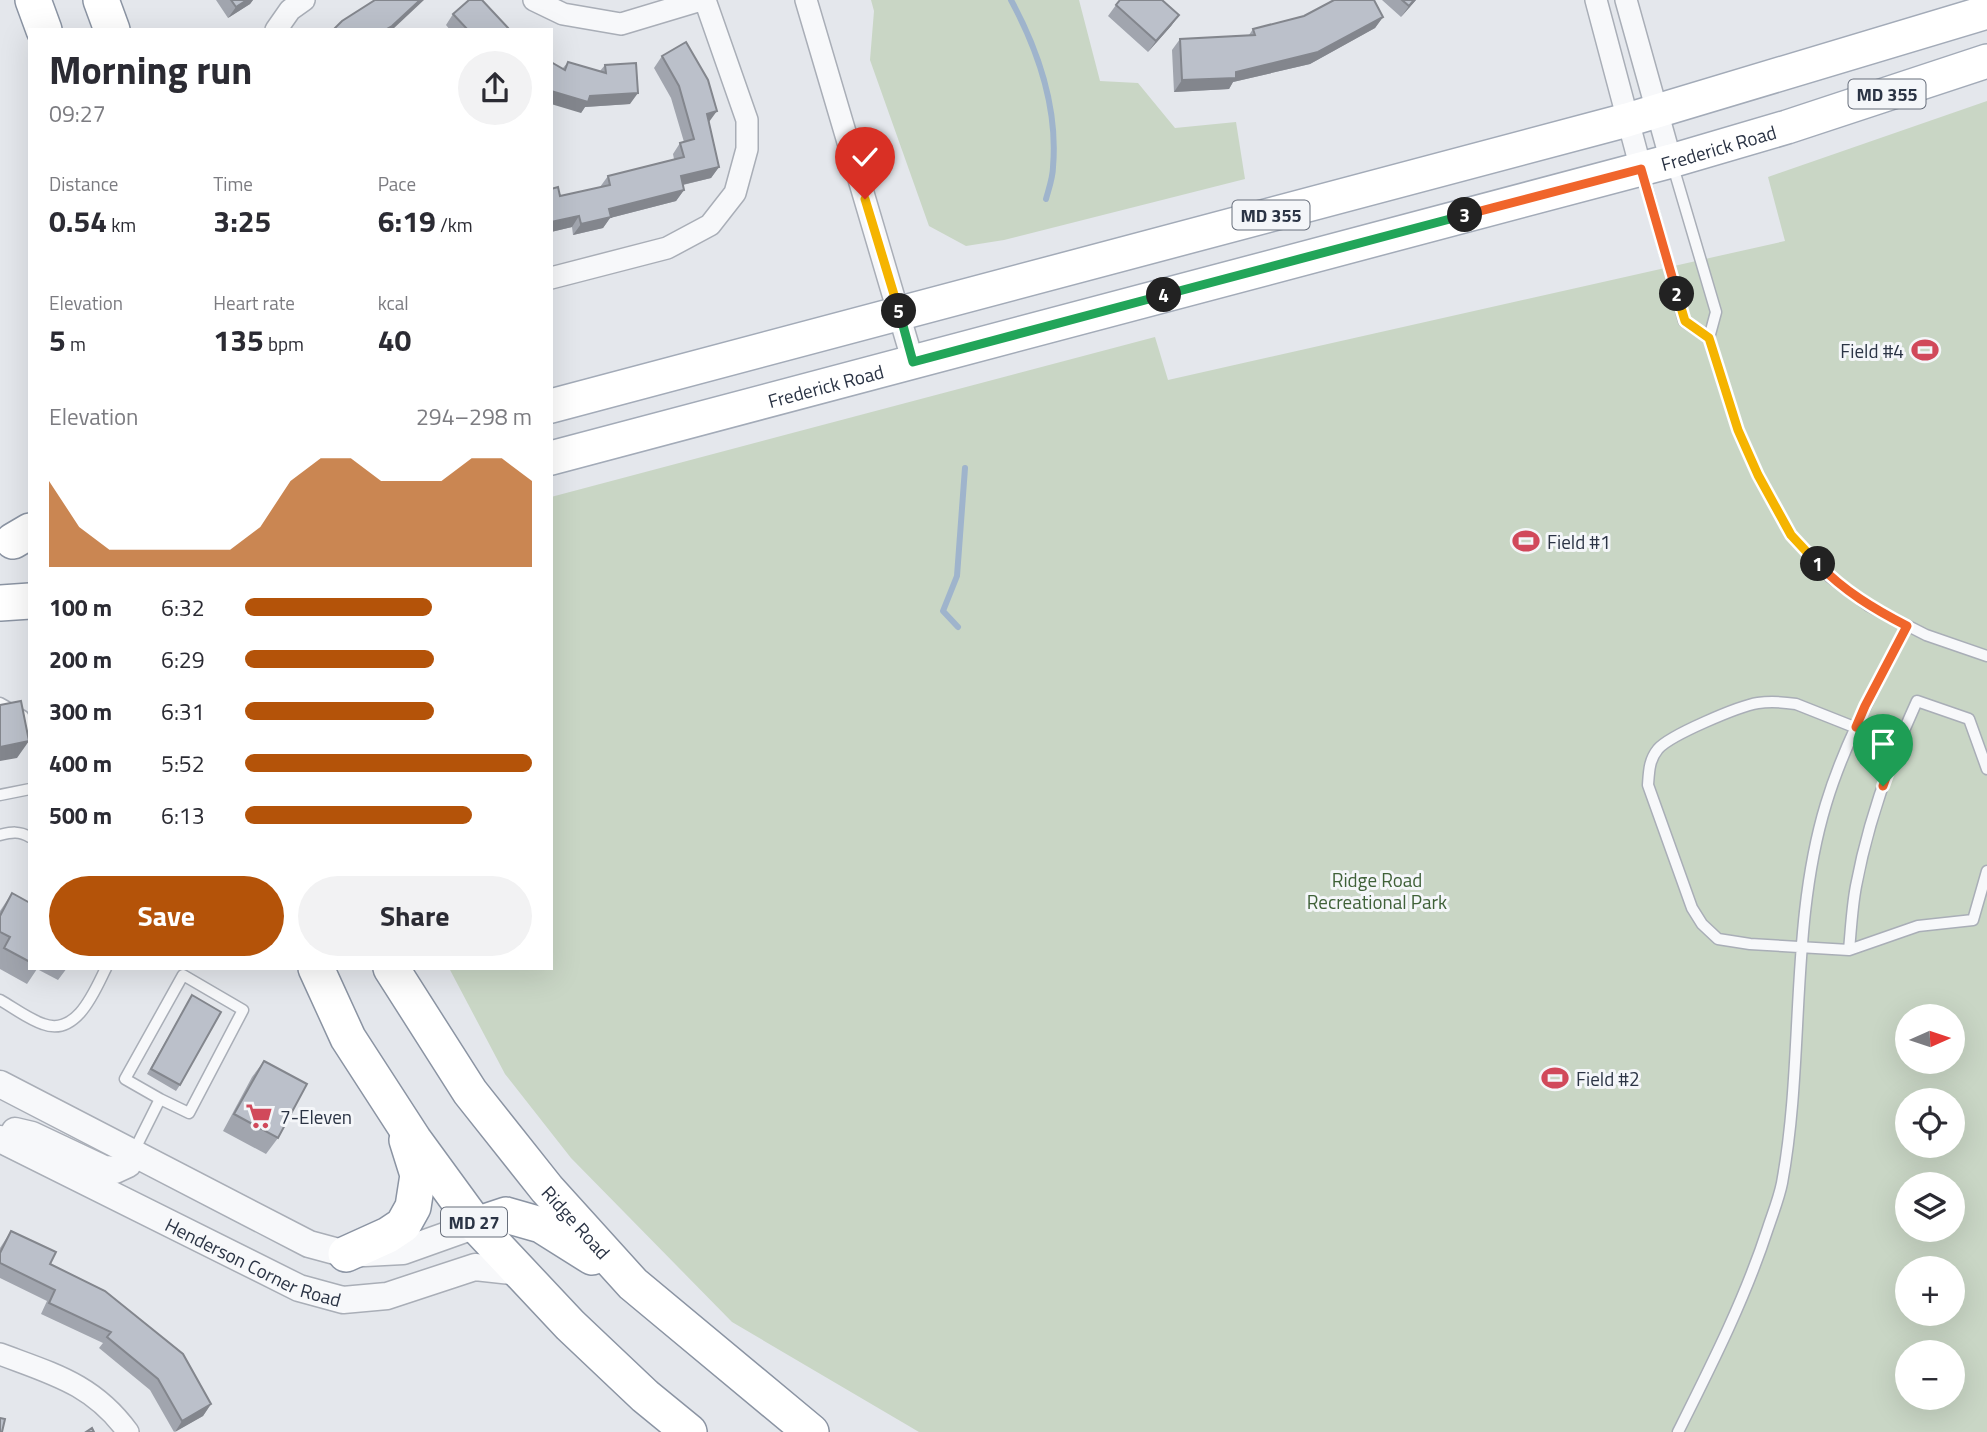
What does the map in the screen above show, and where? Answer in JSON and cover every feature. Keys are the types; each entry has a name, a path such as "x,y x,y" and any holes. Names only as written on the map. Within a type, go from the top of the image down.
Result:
{"highway":[{"path":"33,0 43,28"},
{"path":"101,0 111,28"},
{"path":"0,601 28,601"},
{"name":"MD 27","path":"317,970 348,1038 399,1117 476,1225 579,1334 645,1396 689,1432"},
{"name":"Ridge Road","path":"392,970 470,1092 547,1189 633,1284 810,1432"},
{"path":"345,1254 388,1235 403,1224 414,1207 418,1175 399,1117"},
{"path":"476,1225 506,1214 541,1224 633,1284"}],"main road":[{"name":"MD 355","path":"553,406 1643,115 1987,12"},
{"name":"Frederick Road","path":"553,457 1656,165 1787,127 1987,61"},
{"path":"0,601 28,594"}],"street":[{"path":"277,28 290,10 304,0"},
{"path":"534,0 563,14 621,24 703,0 747,120 747,149 735,193 710,225 667,248 553,277"},
{"path":"806,0 913,362"},
{"path":"1595,0 1643,115 1656,165"},
{"path":"1626,0 1643,115 1656,165"},
{"name":"Henderson Corner Road","path":"0,1084 309,1244 345,1254 403,1251 476,1225"},
{"path":"0,1127 32,1135 104,1169 115,1170 128,1164 133,1153"},
{"name":"Henderson Corner Road","path":"0,1139 299,1288 343,1300 387,1296 475,1267 520,1272"},
{"path":"0,1354 93,1394 111,1410 128,1432"}],"lane":[{"path":"1656,165 1685,321 1709,338"},
{"path":"1656,165 1716,312 1709,338 1738,430 1758,475 1791,535 1830,577 1869,606 1926,635 1987,656"},
{"path":"1678,1432 1761,1251 1782,1186 1792,1120 1802,947 1810,878 1826,804 1865,706 1907,626"},
{"path":"1849,950 1856,887 1876,809 1898,744 1917,701 1969,719 1987,769"},
{"path":"1898,744 1796,704 1779,702 1756,703 1673,737 1659,748 1649,764 1648,785 1692,908 1702,924 1718,939 1737,943 1849,950 1918,926 1973,920 1987,871"},
{"path":"0,703 23,716 28,727"},
{"path":"0,795 28,789"},
{"path":"0,835 12,832 28,837"},
{"path":"0,1000 45,1025 60,1025 77,1017 88,1004 105,970"},
{"path":"183,975 243,1010 189,1114 160,1099 125,1079 183,975"},
{"path":"133,1153 160,1099"}],"green space":[{"path":"871,0 1079,0 1100,81 1138,83 1175,128 1236,122 1245,179 1004,240 966,246 929,226 870,60 874,11"},
{"name":"Ridge Road Recreational Park","path":"1987,101 1987,1432 919,1432 732,1322 571,1158 505,1074 450,970 553,970 553,496 1155,337 1168,380 1785,241 1768,177"}],"building":[{"path":"231,0 247,0 236,7"},
{"path":"375,0 420,0 388,28 335,28"},
{"path":"469,0 482,0 508,28 466,28 453,14"},
{"path":"1120,0 1162,0 1179,15 1156,41 1116,5"},
{"path":"1334,0 1374,0 1383,17 1318,52 1236,72 1236,78 1182,80 1180,39 1255,35 1253,29 1304,16"},
{"path":"1402,0 1414,0 1409,6"},
{"path":"686,42 708,80 717,111 707,114 719,167 681,176 684,190 609,209 611,217 581,224 579,216 553,222 553,188 558,187 560,196 610,185 608,176 684,157 680,143 694,139 679,86 662,56"},
{"path":"568,62 606,73 605,65 636,63 638,93 590,96 588,102 553,92 553,63 565,70"},
{"path":"21,701 28,741 0,747 0,705"},
{"path":"12,893 28,902 28,961 4,948 10,937 0,932 0,916"},
{"path":"192,995 221,1012 180,1085 151,1069"},
{"name":"7-Eleven","path":"264,1061 307,1084 278,1138 234,1114"},
{"path":"11,1231 56,1252 50,1264 105,1291 183,1354 211,1404 182,1421 158,1379 107,1337 111,1332 49,1303 55,1290 0,1263 0,1253"},
{"path":"0,1418 5,1419 2,1432 0,1432"}],"waterway":[{"path":"1011,0 1030,39 1049,102 1054,145 1052,175 1046,199"},
{"path":"958,627 943,611 957,576 965,468"}],"place":[{"name":"Field #4","path":"1925,350"},
{"name":"Field #1","path":"1526,541"},
{"name":"Field #2","path":"1555,1078"},
{"name":"7-Eleven","path":"259,1116"}],"route":[{"path":"865,199 913,362 1641,169 1685,321 1709,338 1738,430 1758,475 1791,535 1830,577 1869,606 1907,626 1856,727 1898,744 1883,786"}]}
